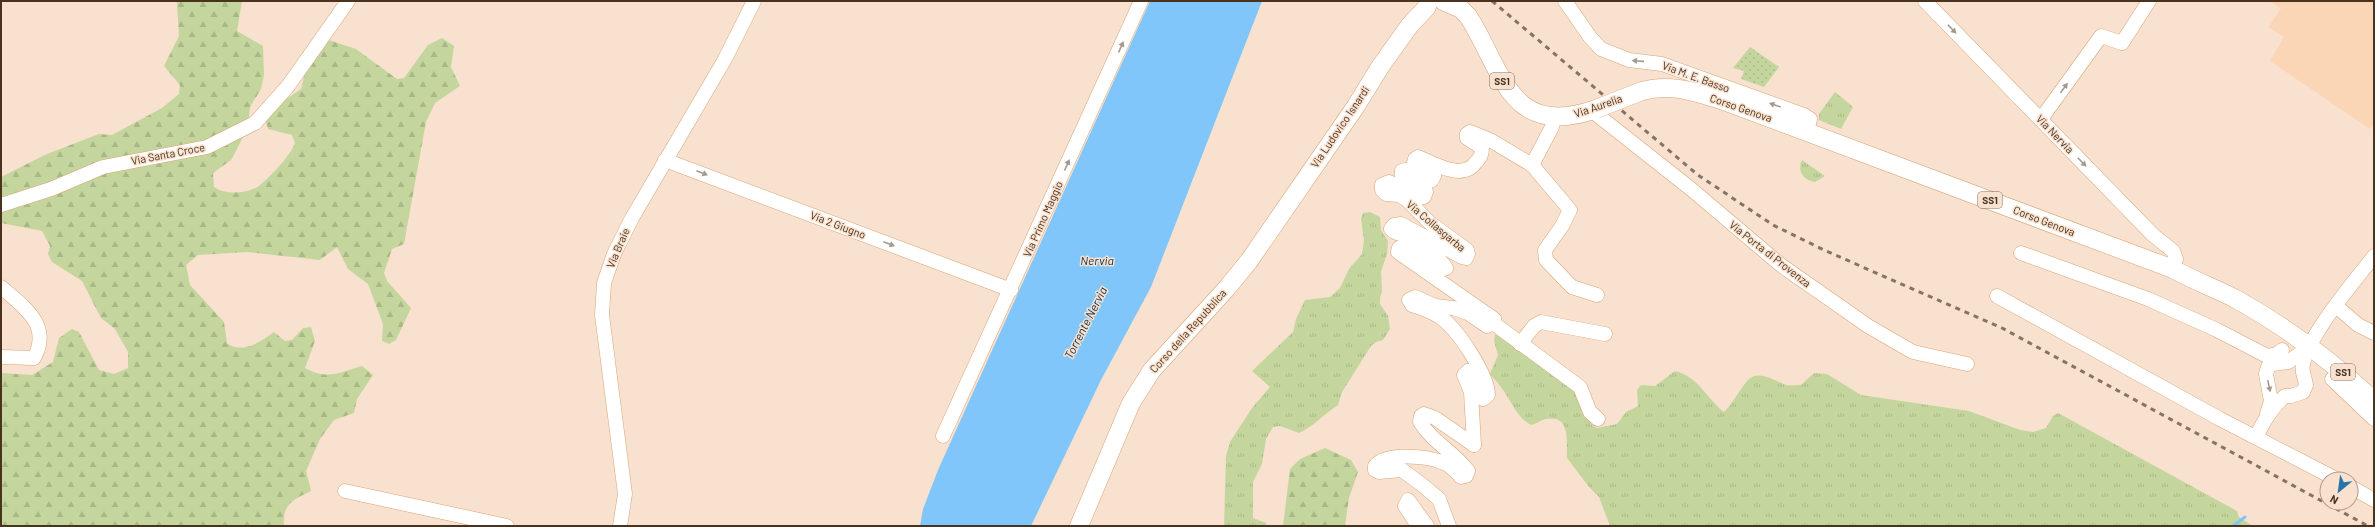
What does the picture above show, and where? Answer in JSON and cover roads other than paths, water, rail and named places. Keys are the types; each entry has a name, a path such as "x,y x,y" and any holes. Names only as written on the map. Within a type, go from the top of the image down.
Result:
{"main road":[{"name":"Via Ludovico Isnardi","path":"1270,230 1410,25 1432,2"},
{"name":"Via Aurelia","path":"1432,2 1461,9 1468,16 1504,86 1512,96 1531,109 1554,116 1570,116 1593,110 1642,91"},
{"name":"Corso Genova","path":"1642,91 1661,86 1682,88 1807,132 2173,269 2239,301 2309,346 2336,366 2374,401"},
{"name":"Corso della Repubblica","path":"1078,526 1131,403 1152,370 1227,288 1270,230"}],"street":[{"name":"Via Santa Croce","path":"1,205 51,189 103,167 207,147 256,123 288,86 348,1"},
{"name":"Via Braie","path":"620,526 625,494 602,315 604,283 614,254 632,218 725,59 754,1"},
{"name":"Via Primo Maggio","path":"943,436 1011,290 1141,1"},
{"name":"Via M. E. Basso","path":"1565,1 1601,49 1629,60 1662,64 1804,115 1810,120 1807,132"},
{"name":"Via Nervia","path":"1925,1 2153,235 2173,250 2176,259 2173,269"},
{"path":"2041,119 2101,36 2122,43 2149,1"},
{"name":"Via Porta di Provenza","path":"1593,110 1691,189 1782,266 1868,326 1913,352 1968,364"},
{"path":"1532,165 1552,127 1554,116"},
{"name":"Via Collasgarba","path":"1597,295 1572,287 1546,260 1544,250 1562,226 1570,210 1532,165 1490,140 1470,132 1467,134 1467,138 1482,148 1482,154 1473,167 1466,170 1451,170 1418,157 1414,159 1414,163 1432,172 1434,176 1432,180 1429,181 1406,170 1402,171 1402,177 1425,189 1426,192 1424,197 1420,198 1389,182 1382,185 1382,190 1386,194 1399,196 1407,200 1430,223 1467,250 1468,254 1466,258 1462,257 1401,224 1394,225 1391,229 1395,233 1407,236 1445,263 1446,268 1441,270 1407,249 1399,248 1398,252 1492,316 1493,323 1580,387 1590,412 1598,419"},
{"name":"Via 2 Giugno","path":"666,160 1011,290"},
{"path":"2021,253 2148,300 2217,330 2267,356 2277,354 2282,350"},
{"path":"2267,414 2285,396 2291,396 2302,392 2306,385 2302,373 2302,364 2309,346 2336,306 2374,256"},
{"path":"1,287 25,308 39,326 41,346 34,358 1,357"},
{"path":"1997,296 2321,471"},
{"name":"Via Collasgarba","path":"1449,526 1440,499 1422,484 1402,470 1379,472 1374,469 1376,464 1383,459 1390,457 1429,458 1446,463 1461,477 1466,476 1468,471 1460,460 1427,433 1420,418 1426,414 1435,418 1474,445 1471,392 1465,376 1466,372 1469,371 1472,373 1480,398 1485,399 1488,395 1486,379 1480,368 1442,318 1412,305 1409,300 1415,297 1435,306 1453,308 1468,314 1485,326 1491,326 1493,323"},
{"path":"2336,306 2358,325 2374,333"},
{"path":"1520,344 1534,326 1541,322 1605,334"},
{"path":"2256,437 2267,414 2271,401 2266,374 2268,367 2274,364 2288,362 2309,346"},
{"path":"2332,378 2374,419"},
{"path":"345,491 506,526"},
{"path":"2359,492 2374,500"},
{"path":"1418,526 1405,506 1408,500 1428,526"}],"water":[{"name":"Nervia","path":"1150,1 1262,1 1151,287 1101,380 1031,526 920,526 923,509 938,470"}],"waterway":[{"path":"2233,526 2245,517"}],"railway":[{"path":"1492,1 1698,175 1773,225 1826,251 2002,328 2368,526"}],"water label":[{"name":"Torrente Nervia","path":"1086,323"}]}
